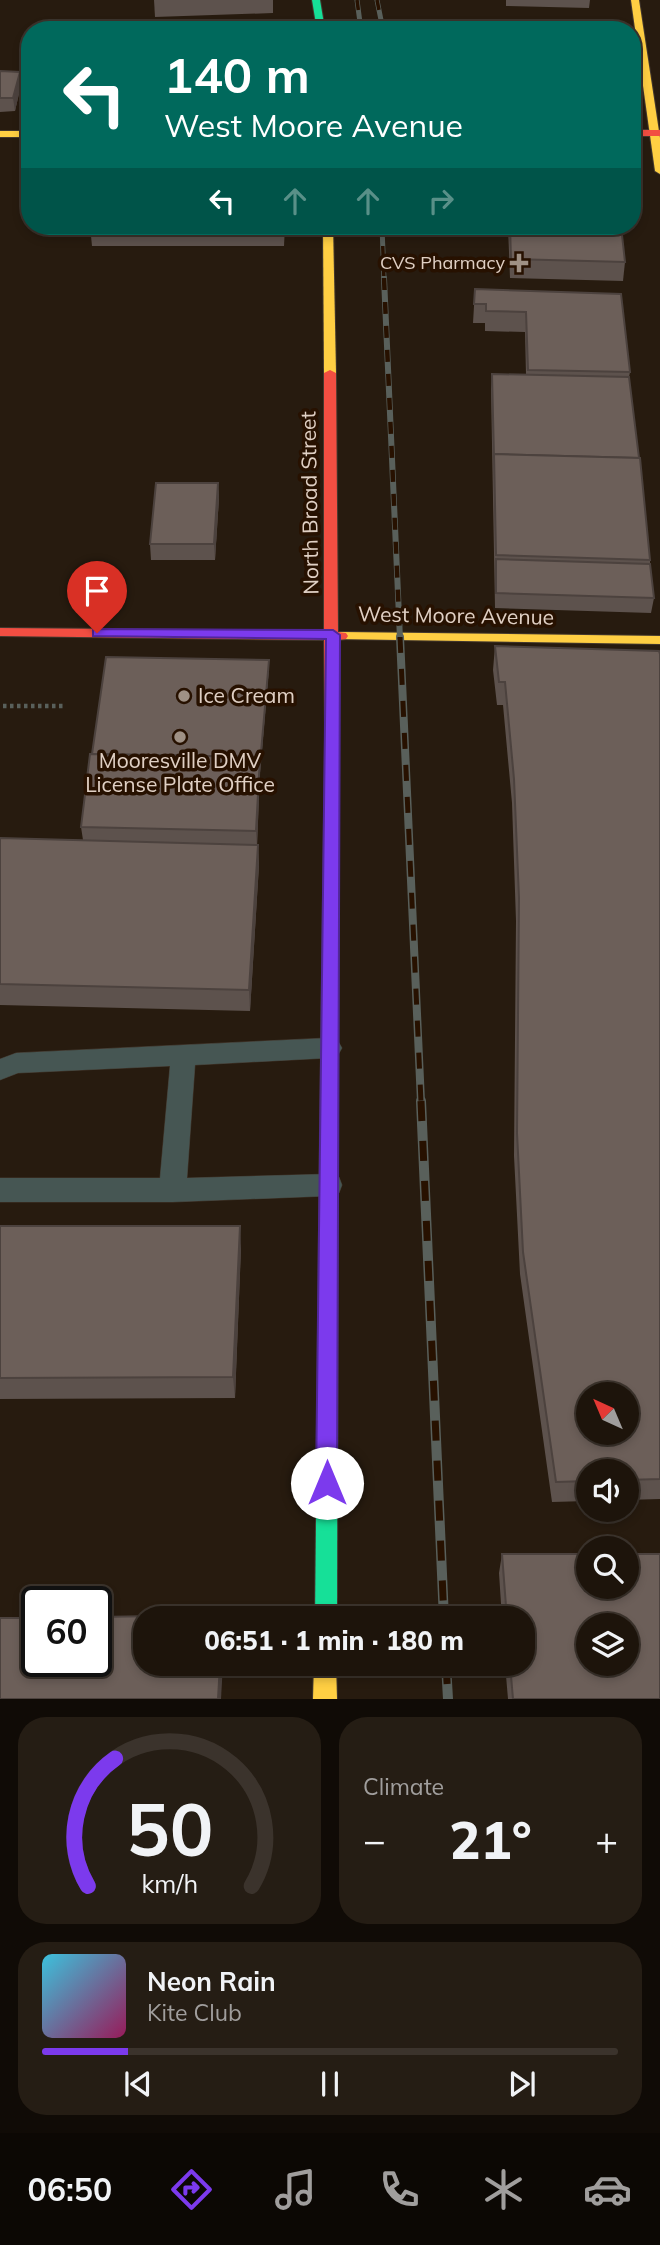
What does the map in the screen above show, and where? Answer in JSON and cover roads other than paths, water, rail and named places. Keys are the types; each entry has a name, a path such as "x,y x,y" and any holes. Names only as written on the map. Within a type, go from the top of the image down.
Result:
{"main road":[{"path":"316,0 320,21"},
{"path":"635,0 638,21"},
{"path":"641,36 657,133 660,171"},
{"path":"0,134 21,134"},
{"name":"North Broad Street","path":"326,1606 333,635 328,235"},
{"name":"West Moore Avenue","path":"0,632 660,640"},
{"path":"325,1676 325,1699"}],"lane":[{"path":"0,1070 16,1063 329,1048"},
{"path":"173,1190 183,1056"},
{"path":"0,1190 173,1190 329,1185"}],"railway":[{"path":"357,0 360,21"},
{"path":"377,0 381,21"},
{"path":"382,235 384,280"},
{"path":"384,278 400,639"},
{"path":"400,637 421,1102"},
{"path":"421,1101 443,1606"},
{"path":"447,1676 448,1699"}],"place":[{"name":"CVS Pharmacy","path":"519,263"},
{"name":"Ice Cream","path":"184,696"},
{"name":"Mooresville DMV License Plate Office","path":"180,737"}]}
